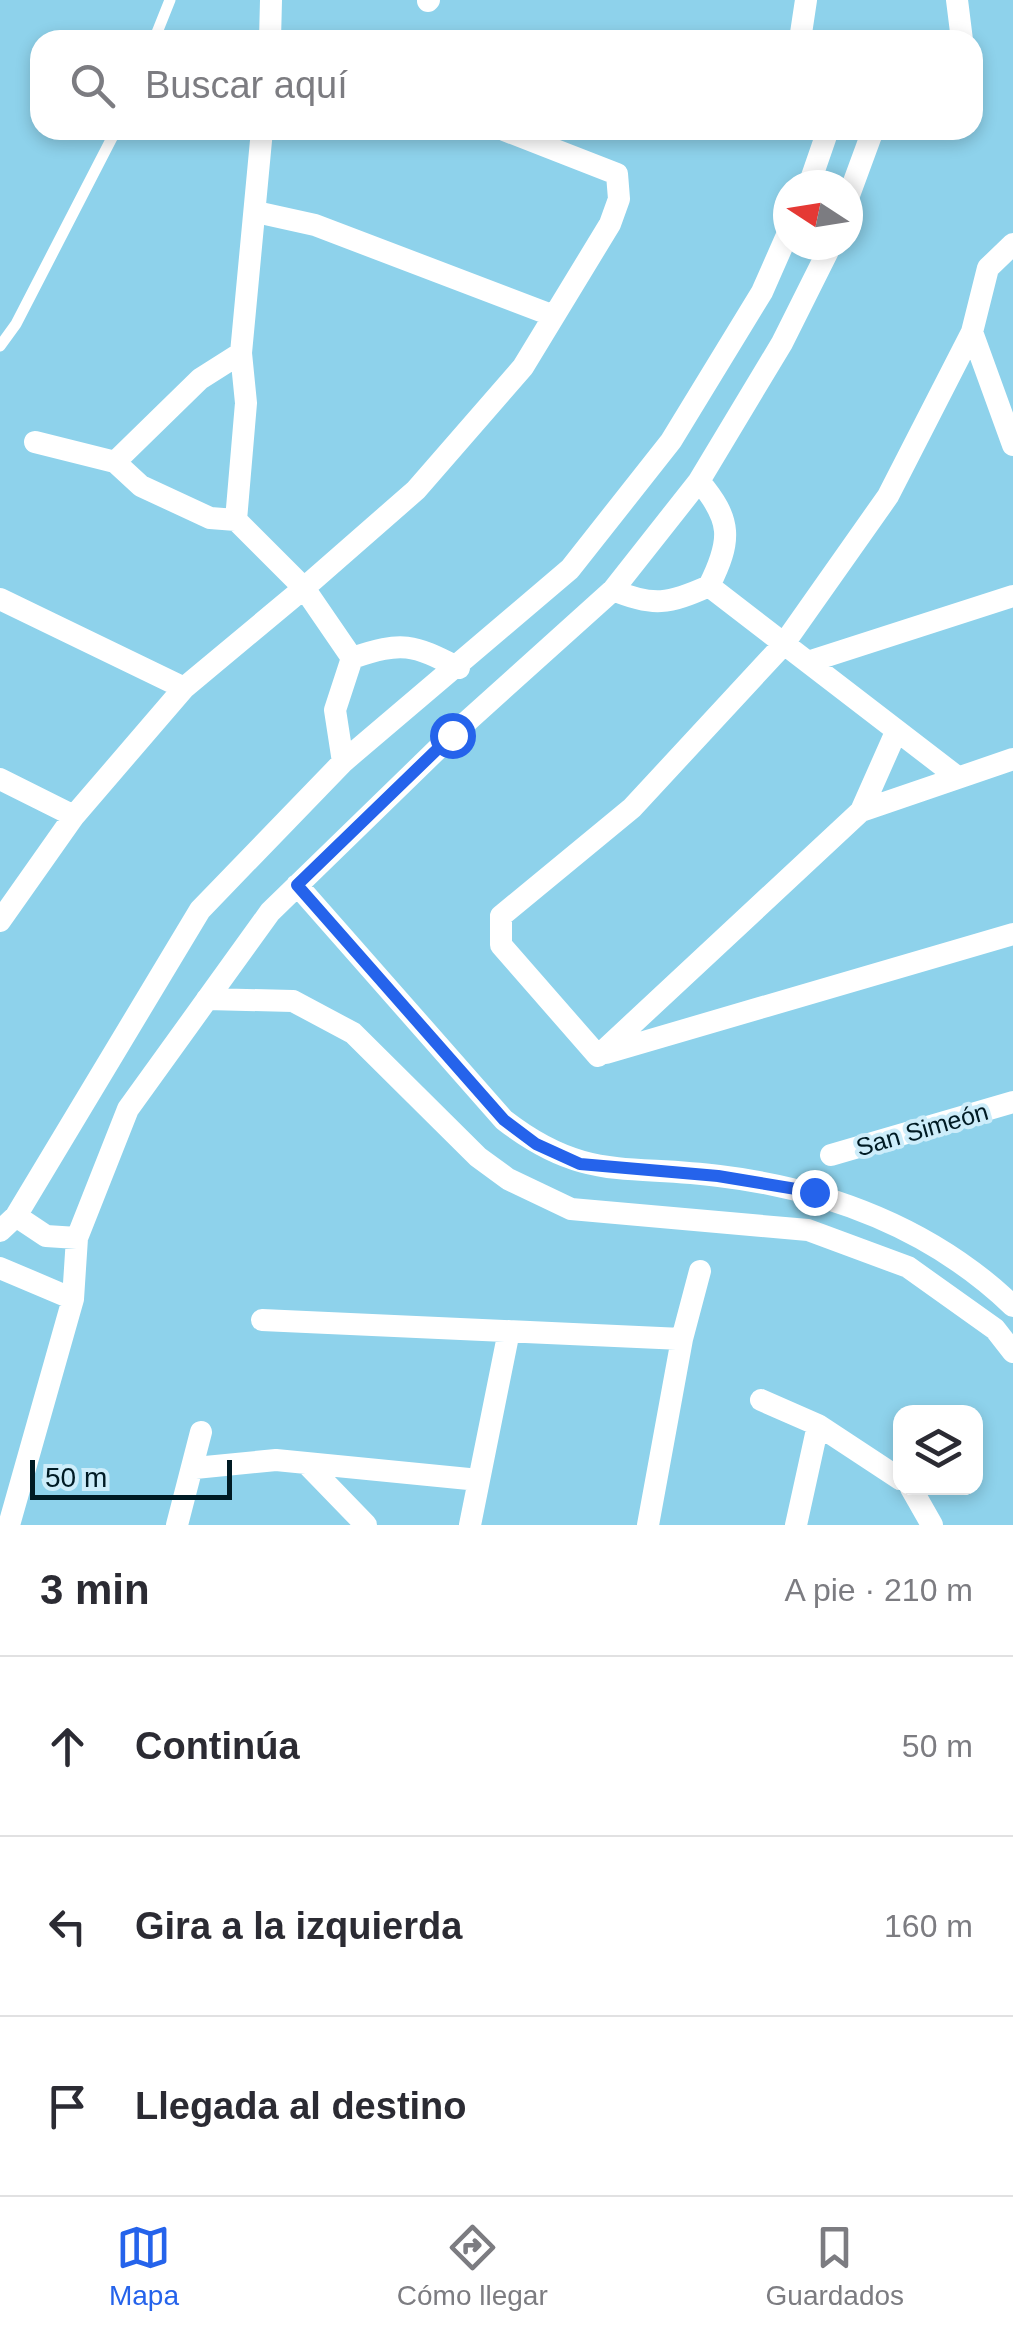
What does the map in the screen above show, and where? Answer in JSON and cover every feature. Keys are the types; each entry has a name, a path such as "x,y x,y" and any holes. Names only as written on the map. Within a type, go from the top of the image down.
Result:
{"street":[{"path":"270,0 270,30"},
{"path":"802,30 806,0"},
{"path":"959,1 961,30"},
{"path":"236,520 246,402 240,353 261,140"},
{"path":"0,921 74,816 184,688 416,490 523,367 610,224 619,199 617,174 530,140"},
{"path":"814,170 825,140"},
{"path":"858,170 869,140"},
{"path":"256,212 315,224 554,316"},
{"path":"598,1056 500,946 501,916 632,808 783,645 888,496 972,332 988,268 1013,244"},
{"path":"77,1238 46,1236 8,1224 200,910 343,762 459,668 570,568 623,507 671,441 762,292 776,260"},
{"path":"9,1525 72,1298 77,1238 128,1110 270,912 452,735 613,590 699,481 782,343 823,260"},
{"path":"972,332 1013,445"},
{"path":"116,462 200,379 240,353"},
{"path":"35,442 116,462 142,486 210,518 236,520 304,588 352,658"},
{"path":"613,590 643,603 663,602 709,586 723,558 724,510 699,481"},
{"path":"709,586 956,776"},
{"path":"808,662 1013,596"},
{"path":"0,599 184,688"},
{"path":"352,658 382,648 416,646 459,668"},
{"path":"343,762 336,710 352,658"},
{"path":"861,811 896,732"},
{"path":"598,1056 861,811 1013,759"},
{"path":"0,779 74,816"},
{"path":"297,885 504,1120 536,1144 580,1164 718,1176 814,1192 920,1236 1013,1306"},
{"path":"598,1056 1013,934"},
{"path":"207,1000 293,1001 353,1033 478,1157 508,1179 570,1209 808,1230 908,1267 994,1329 1013,1352"},
{"name":"San Simeón","path":"831,1155 1013,1102"},
{"path":"508,1179 536,1144"},
{"path":"0,1268 72,1298"},
{"path":"648,1525 682,1339 700,1271"},
{"path":"262,1320 682,1339"},
{"path":"470,1525 509,1331"},
{"path":"760,1400 818,1425 893,1474"},
{"path":"796,1525 818,1425"},
{"path":"181,1522 201,1432"},
{"path":"194,1468 276,1460 480,1480"},
{"path":"306,1463 366,1525"},
{"path":"915,1495 932,1525"}],"lane":[{"path":"158,30 170,0"},
{"path":"0,346 111,140"}],"route":[{"path":"452,735 297,885 504,1120 536,1144 580,1164 718,1176 814,1192"}]}
